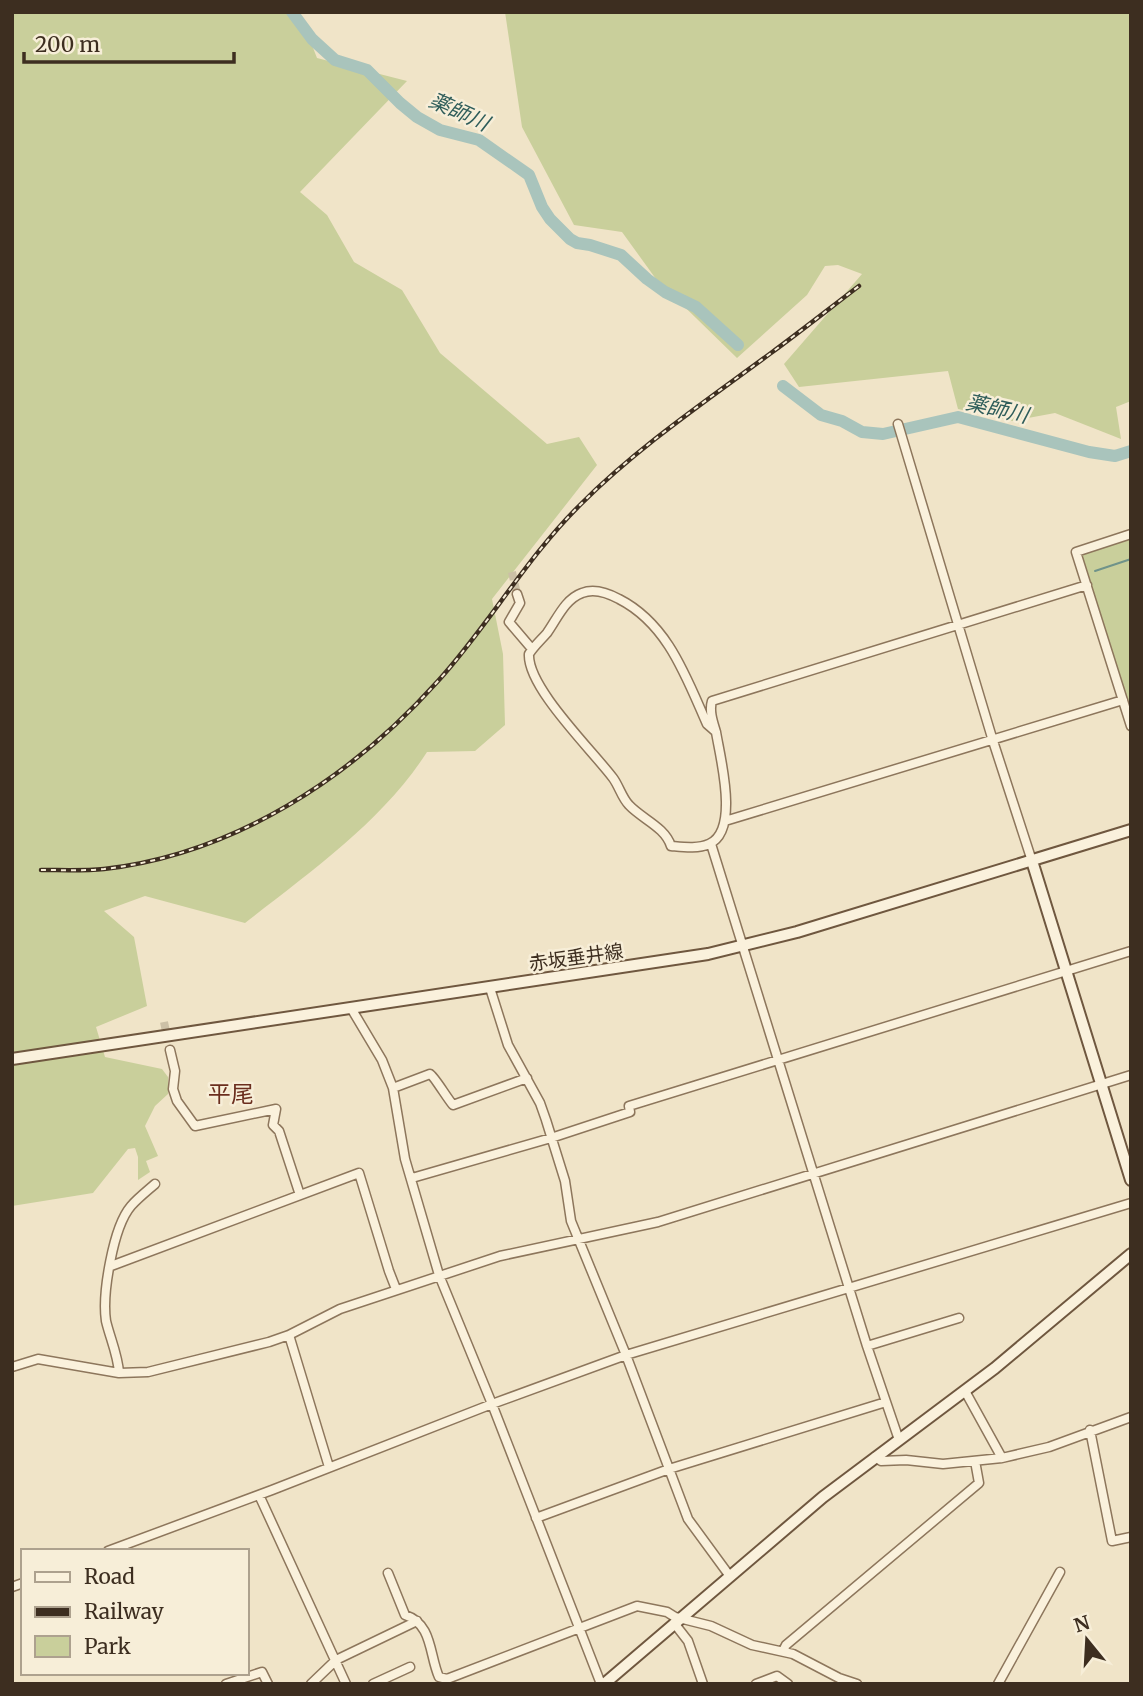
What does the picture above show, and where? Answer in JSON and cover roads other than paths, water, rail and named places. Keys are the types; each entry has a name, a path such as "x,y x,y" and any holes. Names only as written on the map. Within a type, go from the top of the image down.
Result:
{"main road":[{"name":"赤坂垂井線","path":"12,1059 648,964 743,946 1131,830"},
{"path":"1032,860 1131,1180"},
{"path":"603,1684 729,1576 875,1457 965,1391 1129,1260"}],"street":[{"path":"898,424 993,741 1032,860"},
{"path":"1131,534 1076,552 1131,726"},
{"path":"715,732 707,724 677,658 656,627 615,597 591,591 578,594 563,607 532,649 529,662 536,682 585,747 612,777 626,803 640,817 662,831 671,846 695,847 711,844 725,821 727,808 725,785 715,732 710,709 712,701 1087,586"},
{"path":"517,594 520,603 509,622 532,649"},
{"path":"725,821 1123,700"},
{"path":"711,844 867,1346 899,1440"},
{"path":"412,1178 630,1112 629,1105 1131,951"},
{"path":"490,988 508,1045 547,1120 565,1181 571,1222 626,1355 692,1528 729,1576"},
{"path":"351,1008 382,1060 393,1087 405,1159 439,1275 603,1684"},
{"path":"170,1050 175,1071 173,1089 177,1101 195,1126 276,1109 273,1125 279,1132 300,1195"},
{"path":"393,1087 430,1074 435,1077 439,1089 453,1105 527,1078"},
{"path":"12,1367 38,1359 119,1373 148,1372 289,1335 340,1309 500,1256 639,1227 1131,1075"},
{"path":"111,1266 359,1174 388,1271 396,1289"},
{"path":"119,1373 106,1320 105,1299 111,1266 116,1241 130,1208 155,1184"},
{"path":"113,1549 626,1355 1131,1203"},
{"path":"867,1346 959,1318"},
{"path":"289,1335 329,1467"},
{"path":"965,1391 1002,1458"},
{"path":"536,1518 669,1469 886,1402"},
{"path":"875,1457 881,1461 906,1460 943,1464 1002,1458 1049,1447 1131,1417"},
{"path":"1090,1430 1112,1541 1131,1537"},
{"path":"783,1651 786,1645 979,1483 975,1461"},
{"path":"259,1495 346,1684"},
{"path":"999,1684 1060,1572"},
{"path":"388,1573 405,1615 417,1621 431,1644 439,1677 447,1679 637,1606 678,1620 711,1626 752,1645 783,1651 810,1661 839,1681 857,1684"},
{"path":"678,1620 703,1684"},
{"path":"311,1684 336,1660 417,1621"},
{"path":"373,1684 410,1667"},
{"path":"226,1684 262,1672 268,1684"},
{"path":"756,1684 777,1675 789,1684"}],"waterway":[{"name":"薬師川","path":"292,12 312,39 335,60 367,70 417,117 440,130 479,140 529,175 542,207 570,239 621,255 665,292 696,307 738,345"},
{"name":"薬師川","path":"783,386 821,415 842,421 862,432 883,434 958,417 1089,452 1115,456 1131,451"},
{"path":"1095,571 1131,559"}],"tunnel":[{"path":"512,572 517,594"},
{"path":"164,1022 170,1050"}],"railway":[{"path":"41,870 104,869 152,861 199,847 245,828 329,779 368,749 438,681 561,525 603,483 673,425 859,286"}],"district":[{"name":"平尾","path":"231,1094"}]}
